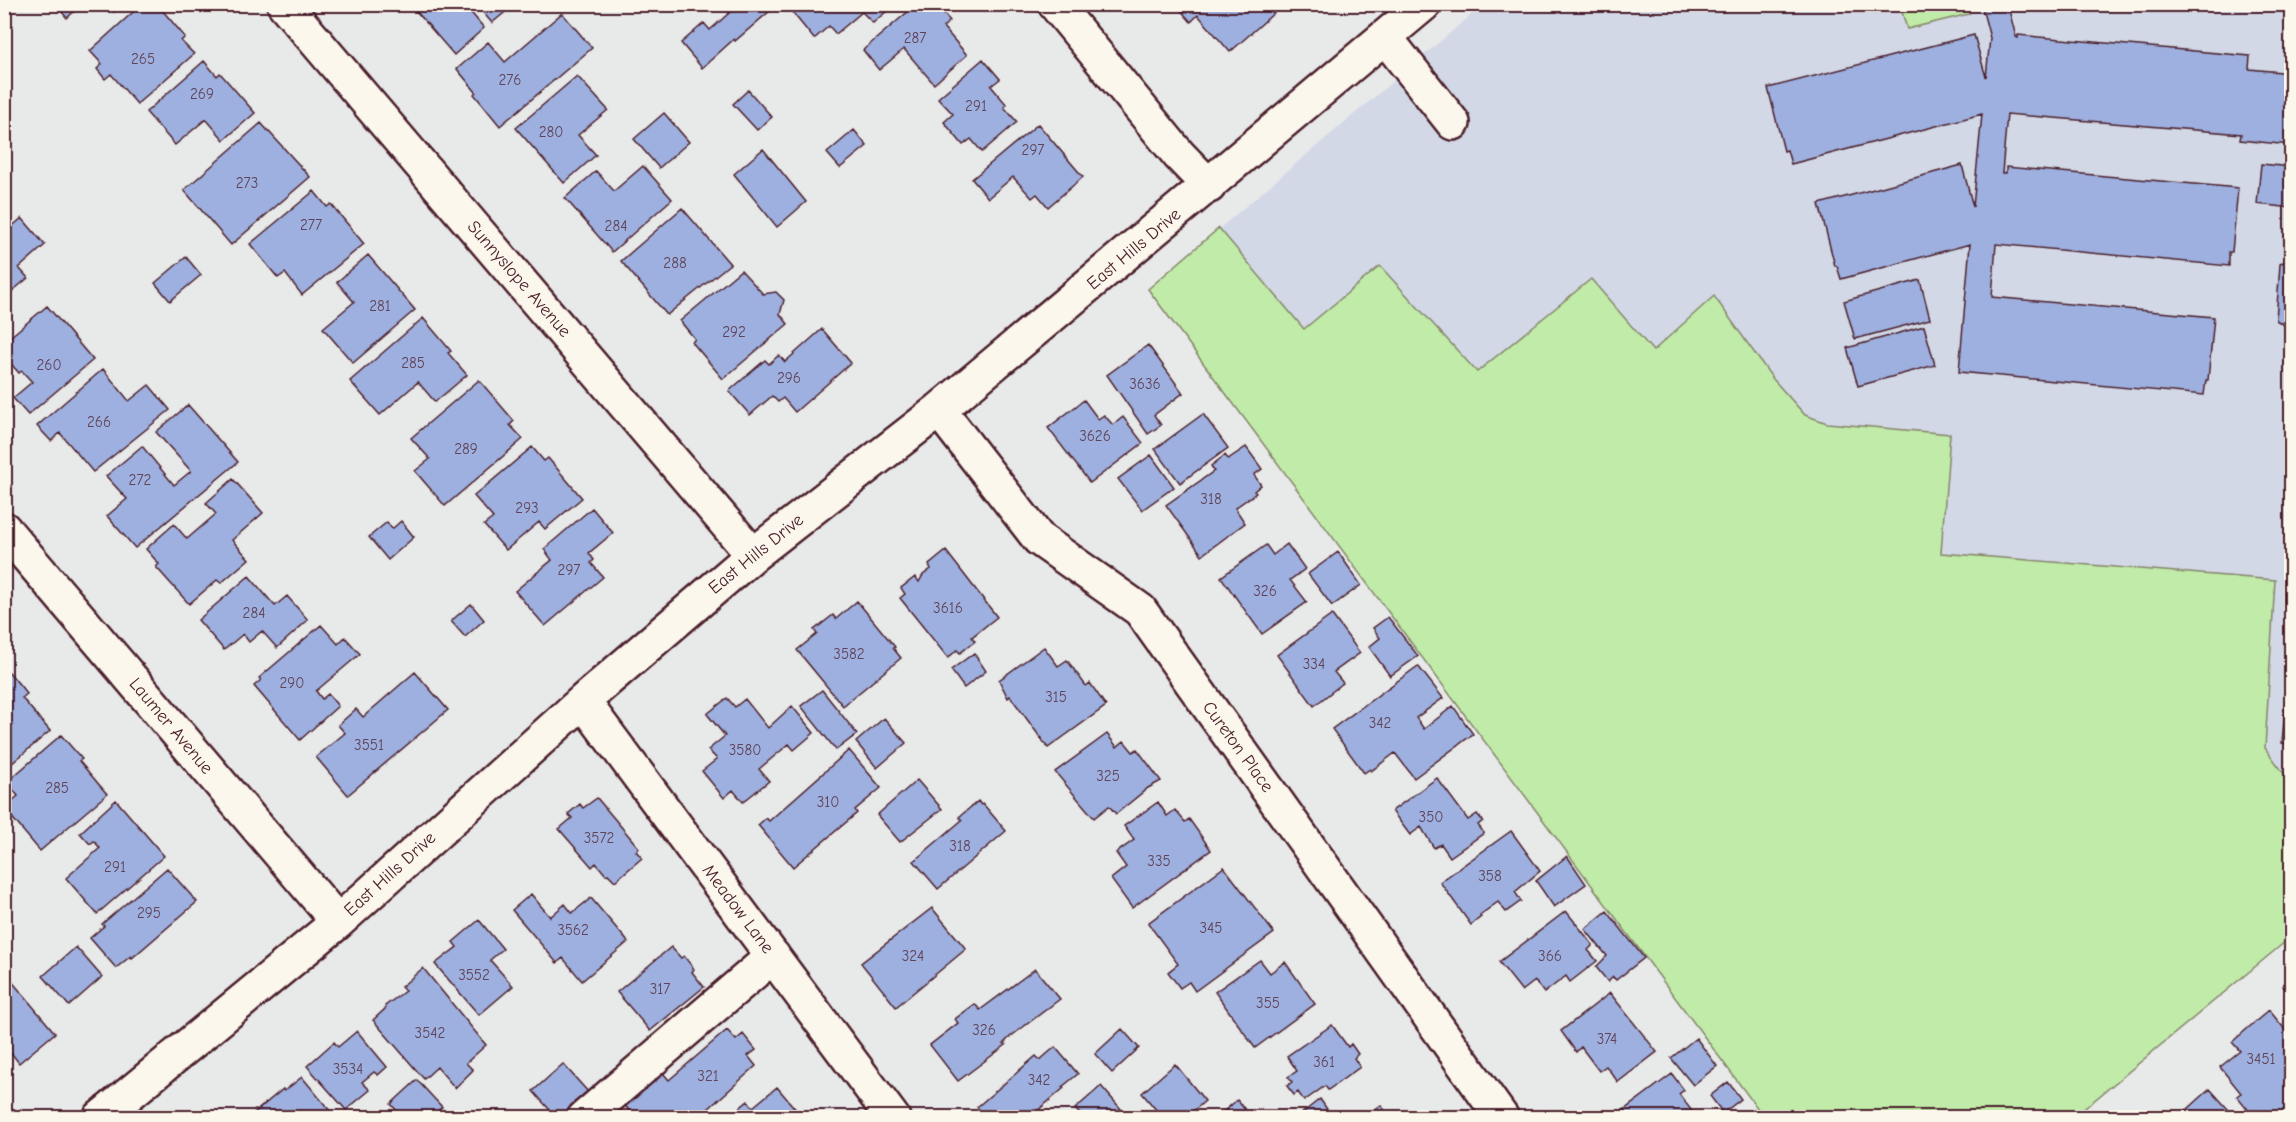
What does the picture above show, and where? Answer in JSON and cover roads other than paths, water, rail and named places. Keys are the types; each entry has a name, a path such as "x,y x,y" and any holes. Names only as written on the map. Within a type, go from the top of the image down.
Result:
{"street":[{"name":"Sunnyslope Avenue","path":"284,4 753,555"},
{"path":"1055,4 1179,155 1209,186"},
{"name":"East Hills Drive","path":"100,1118 338,922 583,701 753,555 939,410 1424,4"},
{"path":"1385,38 1453,123"},
{"name":"Cureton Place","path":"939,410 1039,539 1140,610 1503,1118"},
{"name":"Laumer Avenue","path":"4,530 338,922"},
{"name":"Meadow Lane","path":"583,701 893,1118"},
{"path":"584,1118 773,956"}]}
